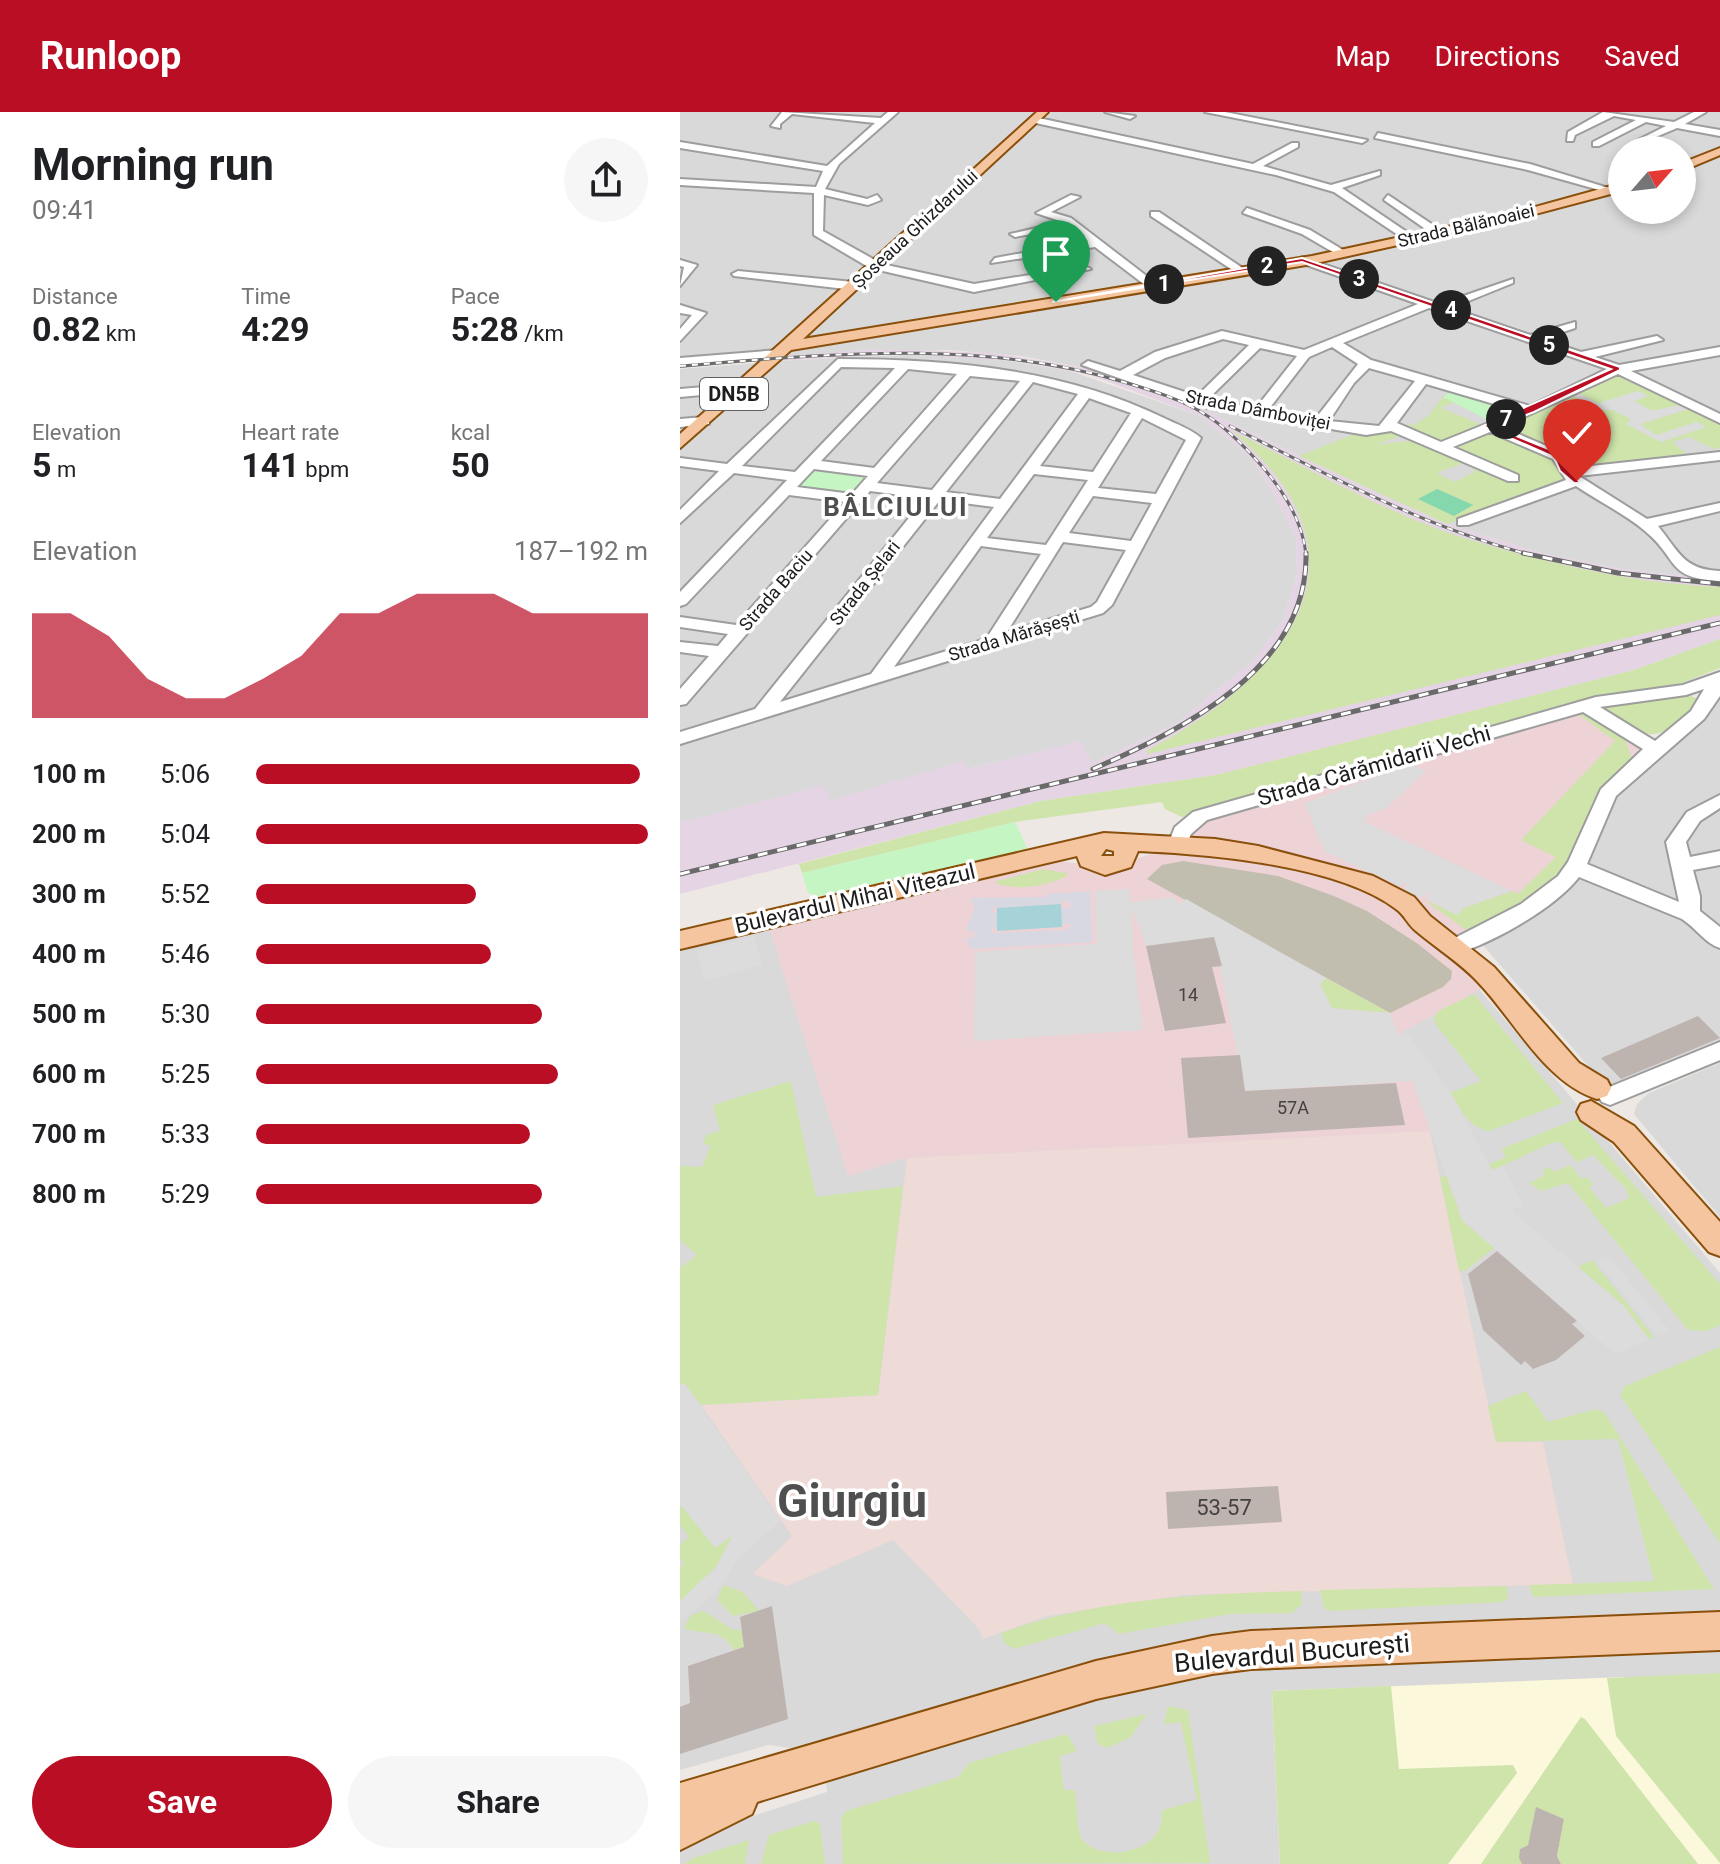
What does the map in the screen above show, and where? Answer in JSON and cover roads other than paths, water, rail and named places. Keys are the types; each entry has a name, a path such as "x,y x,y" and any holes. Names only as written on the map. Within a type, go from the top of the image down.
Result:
{"main road":[{"name":"Șoseaua Ghizdarului","path":"783,350 1038,116"},
{"path":"1696,161 1718,152"},
{"name":"Strada Bălănoaiei","path":"783,350 1342,253 1608,191"},
{"name":"DN5B","path":"680,443 783,350"},
{"name":"Bulevardul Mihai Viteazul","path":"680,940 1029,857 1106,853 1178,844 1258,854 1331,876 1393,913 1421,922 1455,947 1485,973 1720,1243"},
{"name":"Bulevardul București","path":"680,1803 784,1776 1074,1686 1183,1658 1251,1650 1720,1631"},
{"name":"Bulevardul București","path":"680,1830 784,1776"}],"street":[{"path":"777,126 774,124 788,112"},
{"path":"795,112 883,121"},
{"path":"893,112 827,169 816,190 818,233 875,265 963,286 984,287 1085,269"},
{"path":"1110,112 1130,116"},
{"path":"1210,112 1362,140"},
{"path":"1570,139 1571,134 1610,112 1720,133"},
{"path":"1653,136 1701,112"},
{"path":"1038,116 1332,188 1348,194 1411,239"},
{"path":"1596,144 1647,118"},
{"path":"1378,136 1608,187"},
{"path":"680,145 827,169"},
{"path":"1254,167 1295,145"},
{"path":"1411,159 1434,148"},
{"path":"1332,188 1376,173"},
{"path":"680,182 816,190 868,202 877,198"},
{"path":"1075,197 1041,213 1071,224 1153,286"},
{"path":"1388,198 1438,233"},
{"path":"1247,211 1306,232 1342,253"},
{"path":"1155,214 1241,271"},
{"path":"1015,234 1071,224"},
{"path":"995,261 1097,243"},
{"path":"1302,260 1618,369 1720,419"},
{"path":"680,263 691,265 680,282"},
{"path":"738,274 854,286"},
{"path":"963,286 1000,276"},
{"path":"1258,414 1305,354 1509,281"},
{"path":"680,309 700,313 680,337"},
{"path":"1532,338 1571,325"},
{"path":"1121,376 1194,343 1222,335 1258,335 1305,354"},
{"path":"1198,402 1258,335"},
{"path":"1581,356 1657,340"},
{"path":"1556,347 1577,342"},
{"path":"1334,343 1366,363 1531,411"},
{"path":"680,362 783,350"},
{"path":"1441,447 1487,426 1531,411 1618,369 1720,351"},
{"path":"680,518 838,363 905,365 1030,377 1087,391 1139,411 991,644"},
{"path":"1320,423 1349,380 1366,363"},
{"path":"680,601 905,365"},
{"name":"Strada Dâmboviței","path":"1088,365 1198,402 1258,414 1372,431 1389,425 1513,478"},
{"name":"Strada Baciu","path":"680,700 967,371"},
{"name":"Strada Șelari","path":"760,715 1030,377"},
{"path":"1389,425 1423,379"},
{"path":"680,393 740,388"},
{"path":"877,678 1087,391"},
{"name":"Strada Mărășești","path":"680,738 1101,608 1194,438 1139,411"},
{"path":"680,423 704,421"},
{"path":"1487,426 1558,456 1572,477 1647,525 1684,569 1720,576"},
{"path":"1463,522 1572,477 1720,456"},
{"path":"680,462 798,477"},
{"path":"810,464 878,473"},
{"path":"1030,469 1160,499"},
{"path":"866,486 1005,504"},
{"path":"785,490 855,499"},
{"path":"1647,525 1664,518 1720,507"},
{"path":"976,541 1133,546"},
{"path":"680,622 741,631"},
{"path":"680,647 722,652"},
{"name":"Strada Cărămidarii Vechi","path":"1178,844 1182,831 1200,816 1585,706 1686,690 1717,679"},
{"name":"Strada Cărămidarii Vechi","path":"1455,947 1545,897 1575,867 1606,797 1654,748 1705,707 1714,693 1717,679"},
{"path":"1585,706 1654,748"},
{"path":"1689,914 1690,896 1676,847 1682,830 1708,806 1720,801"},
{"path":"1680,866 1720,858"},
{"path":"1575,867 1689,914 1705,923 1720,941"},
{"path":"1593,1095 1720,1051"}],"water":[{"path":"1061,904 1062,927 997,931 997,908"}],"railway":[{"path":"680,366 849,354 961,355 1072,369 1137,386 1197,410 1241,444 1268,474 1290,506 1301,530 1306,554"},
{"path":"1230,426 1415,515 1527,554"},
{"path":"1523,553 1527,554"},
{"path":"1093,769 1200,714 1234,690 1263,662 1286,630 1301,594 1306,554"},
{"path":"1527,554 1618,573 1720,584"},
{"path":"680,874 1720,623"}],"district":[{"name":"BÂLCIULUI","path":"896,507"},
{"name":"Giurgiu","path":"852,1501"}]}
